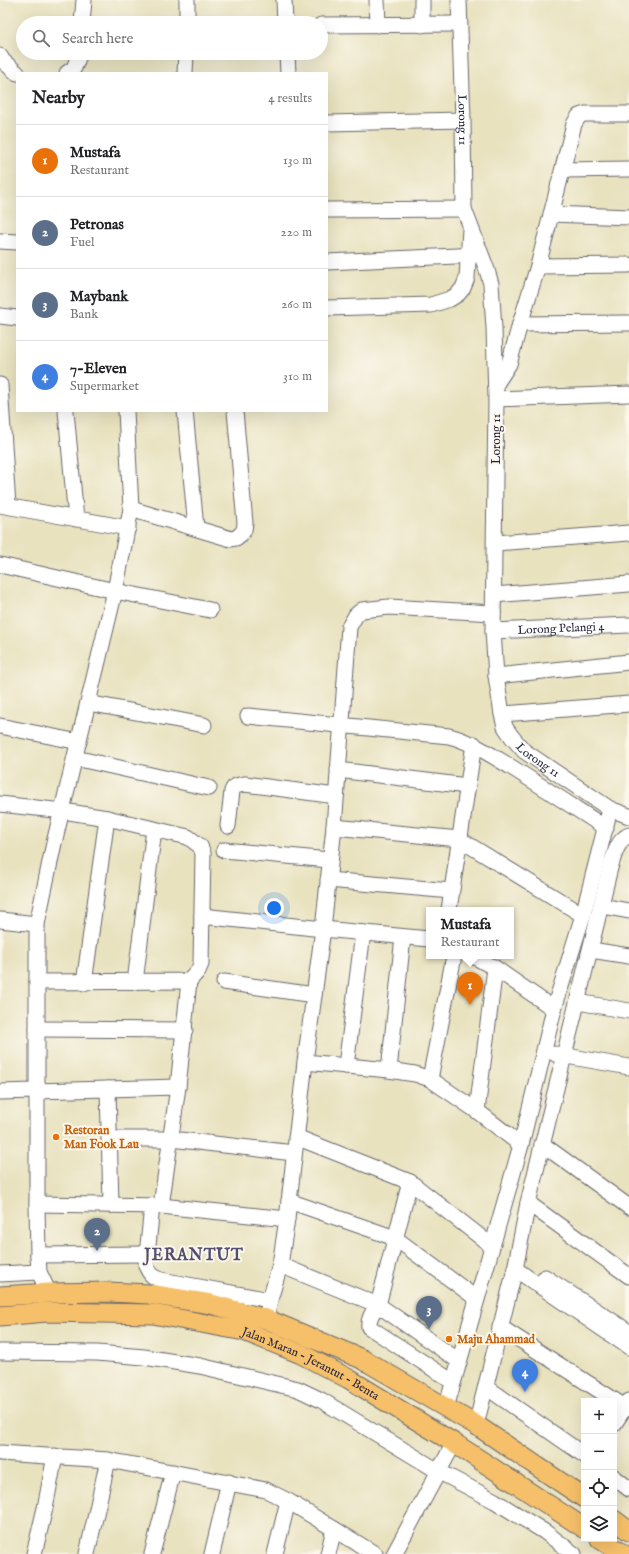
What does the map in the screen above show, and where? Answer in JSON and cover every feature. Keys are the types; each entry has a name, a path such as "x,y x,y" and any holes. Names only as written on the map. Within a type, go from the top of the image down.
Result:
{"main road":[{"name":"Jalan Maran - Jerantut - Benta","path":"0,1296 108,1292 149,1294 211,1304 266,1319 362,1359 476,1425 581,1496"},
{"name":"Jalan Maran - Jerantut - Benta","path":"0,1316 47,1312 153,1314 244,1331 301,1354 349,1379 454,1443 581,1526"},
{"path":"617,1522 629,1531"},
{"path":"605,1542 623,1554"}],"street":[{"path":"83,16 84,0"},
{"path":"187,16 188,0"},
{"path":"284,0 285,16"},
{"path":"377,0 378,25"},
{"path":"422,0 422,24"},
{"name":"Lorong 11","path":"459,0 464,120 464,210 470,226 475,255 491,284 496,384 493,631 496,676 502,714 506,727 524,751 610,809 629,816"},
{"path":"328,25 459,24"},
{"path":"0,56 3,61 16,72"},
{"path":"68,72 74,68 77,60"},
{"path":"185,72 186,60"},
{"path":"287,60 288,72"},
{"path":"496,384 509,364 538,266 574,124 579,116 585,114 629,114"},
{"path":"328,123 464,120"},
{"path":"563,170 629,169"},
{"path":"328,210 464,210"},
{"path":"551,214 629,217"},
{"path":"0,241 16,242"},
{"path":"328,262 475,255 464,288 458,294 442,303 431,305 328,308"},
{"path":"538,266 629,265"},
{"path":"0,316 16,318"},
{"path":"520,324 629,323"},
{"path":"0,385 4,506 128,528"},
{"path":"496,399 629,394"},
{"path":"66,412 76,519"},
{"path":"49,1293 39,1272 38,1255 37,924 40,905 115,591 128,528 131,509 126,412"},
{"path":"185,412 196,528"},
{"path":"131,509 231,539 236,538 244,530 245,523 235,412"},
{"path":"495,543 629,534"},
{"path":"0,565 115,591 210,610"},
{"path":"494,595 629,584"},
{"path":"266,1319 280,1265 287,1219 305,1062 323,930 334,827 349,627 356,615 362,610 389,607 493,613"},
{"name":"Lorong Pelangi 4","path":"493,631 629,625"},
{"path":"496,676 629,662"},
{"path":"88,703 204,726"},
{"path":"502,714 629,704"},
{"path":"248,716 449,736 461,739 474,744 606,828"},
{"path":"0,726 79,742"},
{"path":"449,907 474,744"},
{"path":"75,758 209,788"},
{"path":"338,770 467,786"},
{"path":"228,826 232,791 237,785 245,784 336,796"},
{"path":"0,804 63,811 107,818 188,836 200,846 203,853 201,964 198,971 189,981 185,1030 171,1139 146,1265 149,1274 154,1278 161,1280 270,1300"},
{"path":"446,1408 521,1146 554,1009 583,915 610,809"},
{"path":"84,983 107,818"},
{"path":"334,827 459,839 583,915"},
{"path":"135,982 154,829"},
{"path":"476,1425 516,1264 542,1144 615,852 623,838 629,835"},
{"path":"224,850 330,860"},
{"path":"328,880 452,891"},
{"path":"602,906 629,911"},
{"path":"202,916 323,930 426,939"},
{"path":"0,920 37,924"},
{"path":"346,1066 363,933"},
{"path":"389,1070 403,937"},
{"path":"591,950 629,956"},
{"path":"430,1079 453,959"},
{"path":"478,959 495,968 554,1009"},
{"path":"477,1111 495,968"},
{"path":"37,982 84,983 189,981"},
{"path":"224,982 314,995"},
{"path":"578,1002 629,1011"},
{"path":"37,1029 185,1030"},
{"path":"544,1051 564,1056 629,1067"},
{"path":"305,1062 389,1070 415,1074 430,1079 477,1111 521,1146"},
{"path":"0,1092 178,1087"},
{"path":"108,1089 111,1205"},
{"path":"296,1137 410,1182 492,1246"},
{"path":"109,1139 171,1139 294,1153"},
{"path":"542,1144 629,1207"},
{"path":"410,1182 378,1305 368,1321 369,1327 453,1382"},
{"path":"289,1201 396,1238 477,1299"},
{"path":"528,1203 629,1276"},
{"path":"37,1204 157,1206 287,1219"},
{"path":"38,1255 148,1254"},
{"path":"516,1264 629,1332"},
{"path":"516,1264 629,1347"},
{"path":"280,1265 378,1305 459,1361"},
{"path":"0,1274 39,1272"},
{"path":"500,1328 627,1404 617,1419"},
{"path":"0,1352 97,1353 144,1357 200,1366 298,1389 321,1400 438,1471 495,1501 545,1532 574,1554"},
{"path":"486,1387 581,1453"},
{"path":"394,1554 454,1443"},
{"path":"0,1454 108,1460 266,1490 288,1501 375,1554"},
{"path":"34,1554 55,1456"},
{"path":"87,1554 108,1460"},
{"path":"152,1554 173,1472"},
{"path":"617,1480 629,1489"},
{"path":"212,1554 229,1482"},
{"path":"275,1554 288,1501"},
{"path":"328,1554 334,1529"}],"place":[{"name":"Mustafa","path":"470,1005"},
{"name":"Restoran Man Fook Lau","path":"56,1137"},
{"name":"Petronas","path":"97,1251"},
{"name":"Maybank","path":"429,1329"},
{"name":"Maju Ahammad","path":"449,1339"},
{"name":"7-Eleven","path":"525,1392"}],"district":[{"name":"JERANTUT","path":"194,1256"}]}
